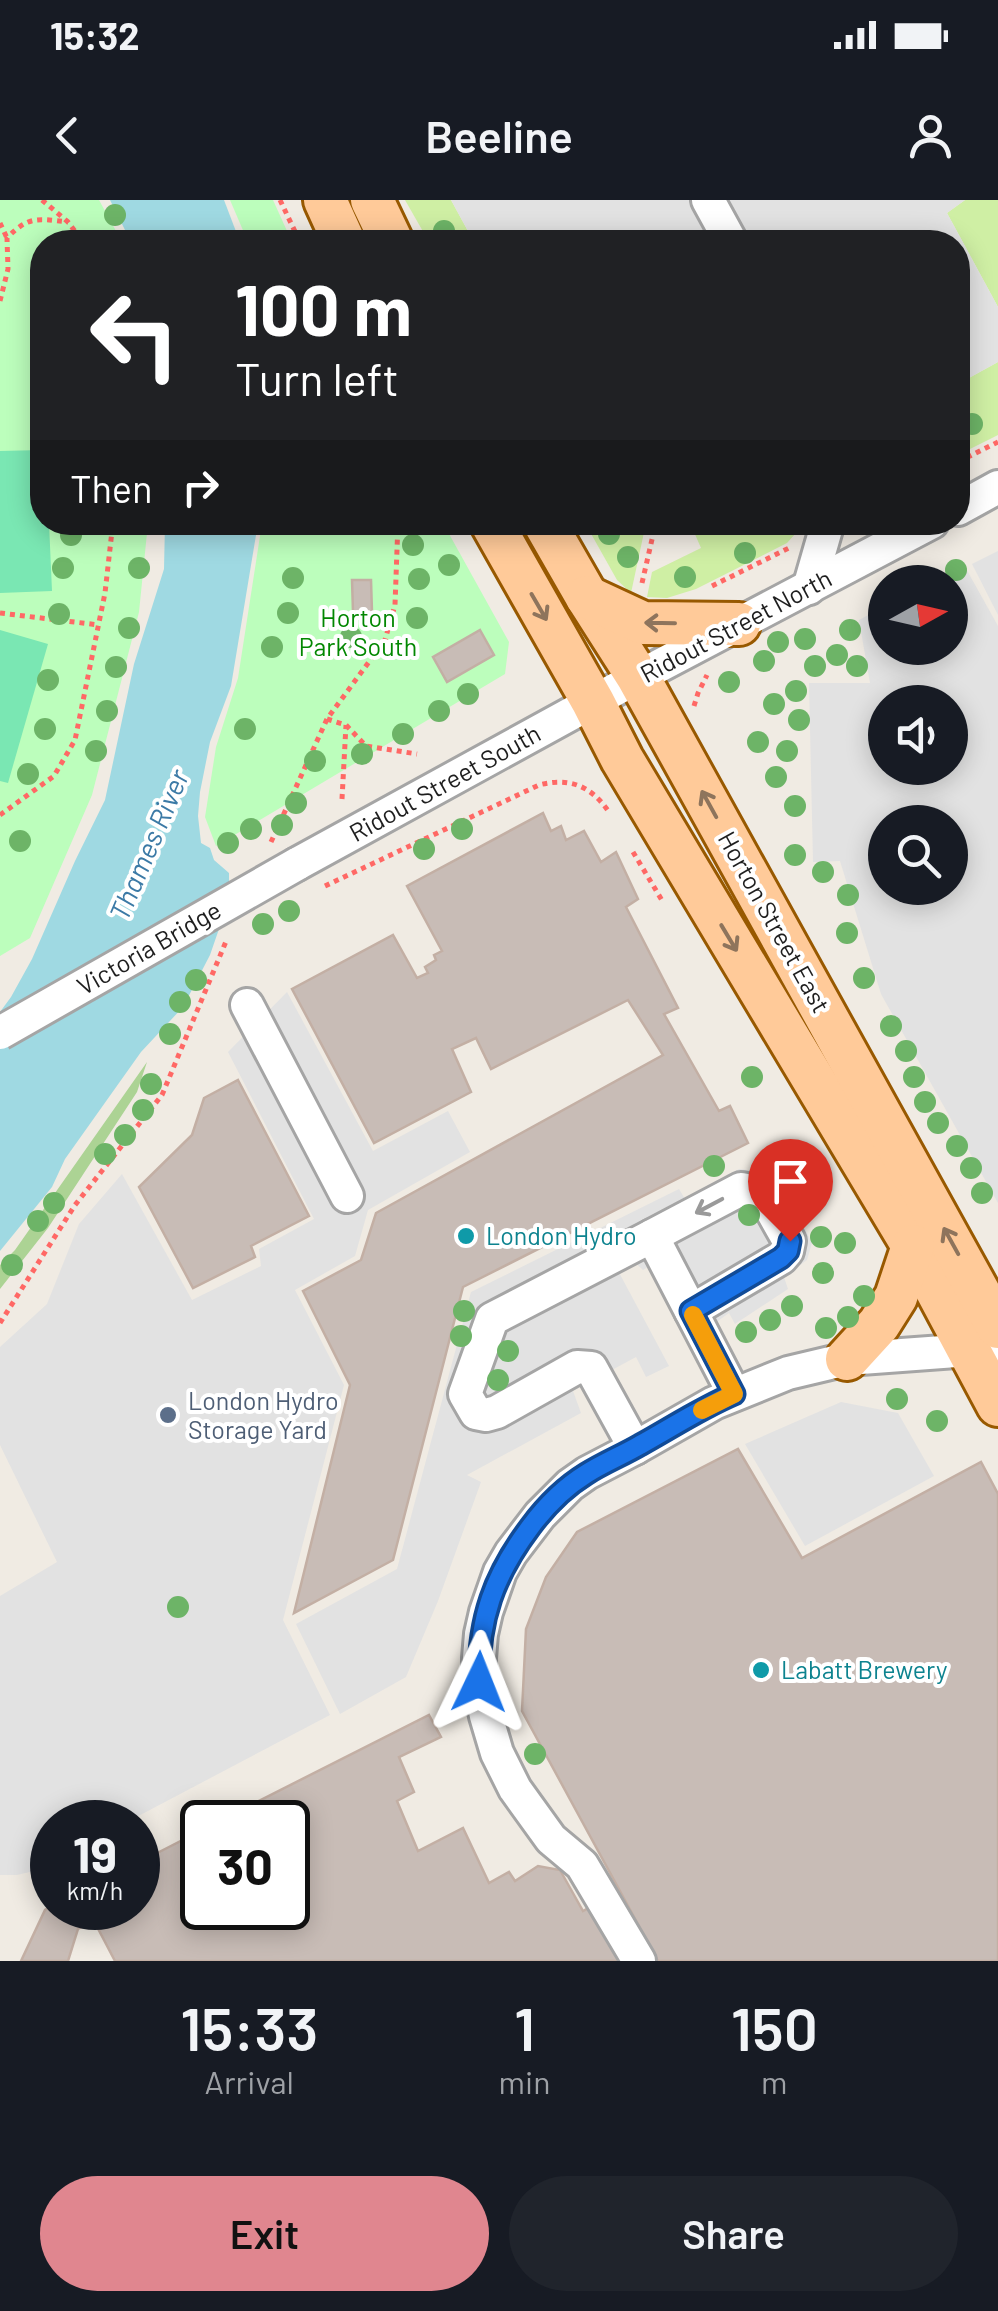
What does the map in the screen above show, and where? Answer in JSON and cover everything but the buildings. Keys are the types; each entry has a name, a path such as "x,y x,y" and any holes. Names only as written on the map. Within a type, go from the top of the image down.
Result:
{"main road":[{"path":"325,200 339,230"},
{"path":"372,200 386,230"},
{"name":"Horton Street East","path":"498,535 622,759 913,1246 988,1342"},
{"name":"Horton Street East","path":"551,535 638,677 988,1342 998,1405"},
{"path":"587,597 643,623 738,624"},
{"path":"847,1359 879,1324 896,1298 913,1246"}],"street":[{"path":"708,200 724,230"},
{"path":"970,485 998,487"},
{"path":"970,502 998,487"},
{"path":"809,588 824,535"},
{"name":"Ridout Street North","path":"593,702 908,535"},
{"name":"Ridout Street South","path":"297,864 593,702"},
{"name":"Victoria Bridge","path":"0,1032 297,864"},
{"path":"248,1005 347,1196"},
{"path":"636,1448 591,1368 576,1367 497,1412 476,1413 465,1394 492,1319 742,1189 762,1193 790,1241 788,1251 691,1311"},
{"path":"652,1236 734,1394"},
{"path":"639,1961 582,1864 551,1839 515,1789 486,1716 479,1682 481,1634 510,1552 570,1485 734,1394 788,1373 847,1359 988,1342"}],"path":[{"path":"42,200 65,220"},
{"path":"52,200 73,230"},
{"path":"280,200 294,230"},
{"path":"7,238 22,222 65,220"},
{"path":"0,223 7,238 8,270 0,301"},
{"path":"970,456 998,442"},
{"path":"0,814 54,776 75,740 99,625 111,535"},
{"path":"270,844 328,719 385,640 395,605 398,535"},
{"path":"641,585 653,535"},
{"path":"712,586 792,546"},
{"path":"0,613 99,625"},
{"path":"694,720 698,693 708,674"},
{"path":"328,719 346,725 366,746 417,754"},
{"path":"342,799 346,725"},
{"path":"326,886 556,780 580,786 602,802 612,816"},
{"path":"629,846 665,905"},
{"path":"0,1324 74,1206 162,1094 229,934"}],"green space":[{"path":"0,200 99,200 115,230 30,230 30,535 147,535 139,612 92,795 30,938 0,956"},
{"path":"230,200 273,200 287,230 243,230"},
{"path":"405,200 451,200 467,230 422,230"},
{"path":"965,200 998,200 998,307 970,255 970,230 956,230 947,213"},
{"path":"998,362 998,435 970,449 970,377"},
{"path":"30,450 30,535 50,535 52,591 0,593 0,451"},
{"name":"Horton Park South","path":"260,535 450,535 509,642 505,674 216,846 205,817 216,747 238,678"},
{"path":"592,535 643,535 631,593 617,580"},
{"path":"695,535 794,535 787,543 696,589 667,598 647,597 652,572 701,548"},
{"path":"0,630 48,644 8,783 0,781"},
{"path":"147,1062 137,1092 48,1228 0,1289 0,1265 15,1250"}],"shaded area":[{"path":"451,200 965,200 947,213 956,230 467,230"},
{"path":"970,255 998,307 998,362 970,377"},
{"path":"998,551 998,615 972,564"},
{"path":"968,572 998,626 998,1203 881,994 840,861 813,862 809,683 870,683 859,620 868,615 868,665 968,665"},
{"name":"London Hydro Storage Yard","path":"287,992 373,1151 448,1111 470,1152 368,1210 355,1256 295,1290 344,1385 283,1620 330,1715 160,1805 160,1800 30,1800 30,1872 0,1875 0,1596 57,1562 0,1445 0,1347 47,1304 79,1224 122,1174 192,1300 261,1266 259,1249 314,1219 228,1052"},
{"path":"739,1169 777,1174 812,1243 807,1260 784,1277 788,1289 735,1324 729,1313 715,1323 676,1249 643,1270 629,1257 615,1265 669,1366 646,1377 636,1357 573,1391 581,1413 467,1475 481,1482 406,1677 340,1714 296,1624 397,1569 471,1292 679,1189 685,1199"},
{"path":"841,1402 898,1413 934,1476 805,1546 745,1444"}],"water":[{"path":"110,200 224,200 235,230 125,230"},
{"name":"Thames River","path":"165,535 256,535 231,686 210,742 198,816 201,843 210,848 214,860 229,873 229,900 210,955 183,1007 141,1052 65,1159 52,1187 0,1251 0,1012 32,959 105,800 134,664 164,569"}],"slow traffic":[{"path":"693,1315 734,1394 702,1410"}],"place":[{"name":"London Hydro","path":"466,1236"},
{"name":"London Hydro Storage Yard","path":"168,1415"},
{"name":"Labatt Brewery","path":"761,1670"}],"route":[{"path":"479,1682 486,1612 510,1552 570,1485 734,1394 691,1311 781,1258 790,1241"}]}
